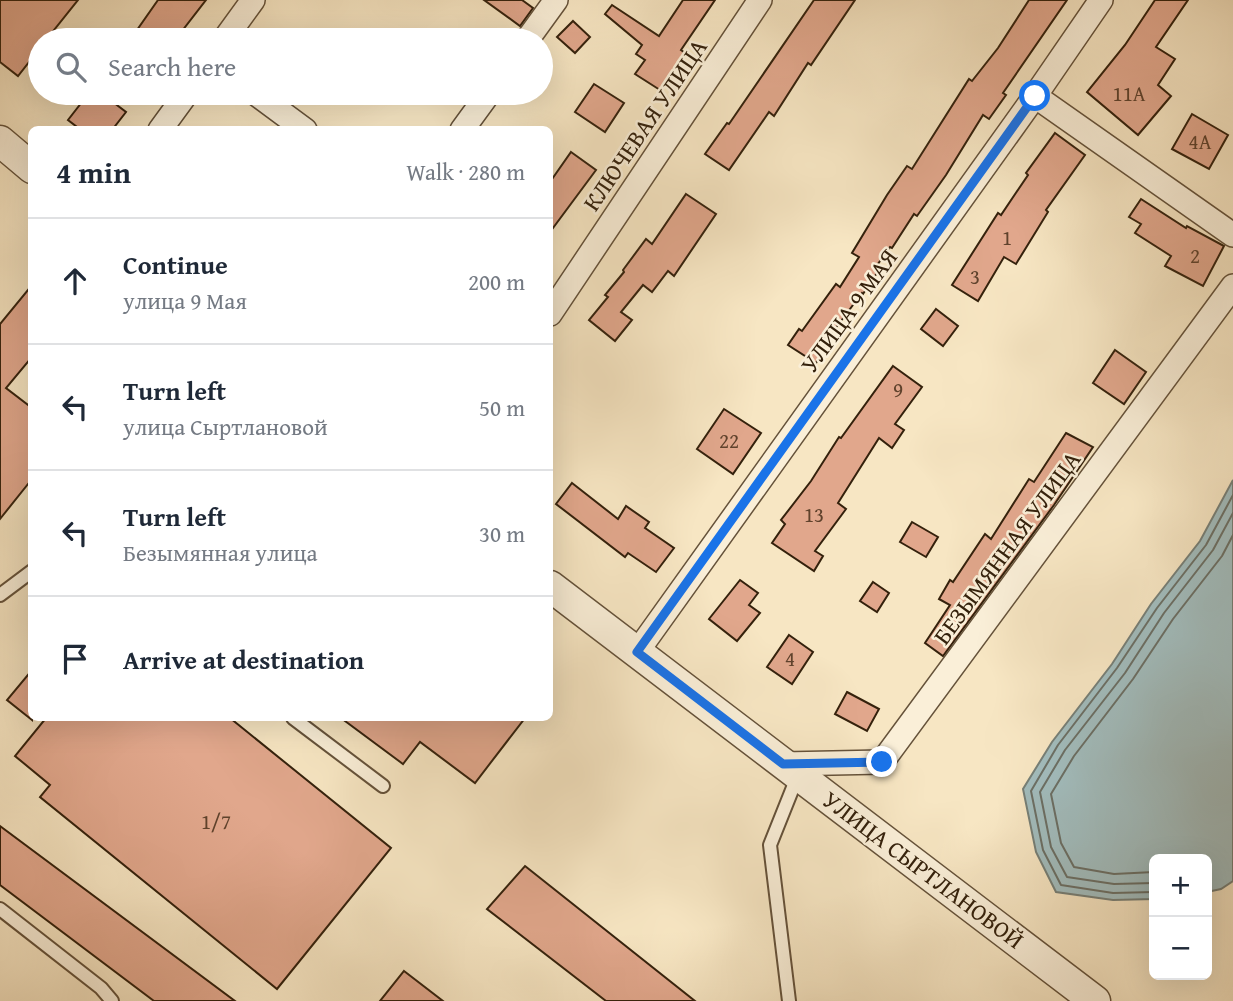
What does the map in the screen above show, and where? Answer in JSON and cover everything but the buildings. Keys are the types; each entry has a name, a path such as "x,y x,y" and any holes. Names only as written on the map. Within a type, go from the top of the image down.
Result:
{"street":[{"path":"233,28 253,0"},
{"path":"536,28 556,0"},
{"name":"КЛЮЧЕВАЯ УЛИЦА","path":"553,310 761,0"},
{"name":"УЛИЦА 9 МАЯ","path":"637,652 1101,0"},
{"path":"1035,96 1233,235"},
{"path":"163,126 178,105"},
{"path":"271,105 300,126"},
{"path":"466,126 481,105"},
{"path":"0,141 28,165"},
{"name":"БЕЗЫМЯННАЯ УЛИЦА","path":"790,769 882,762 1233,286"},
{"name":"УЛИЦА СЫРТЛАНОВОЙ","path":"553,588 1095,1001"}],"lane":[{"path":"0,595 28,575"},
{"path":"297,721 383,786"},
{"path":"789,1001 771,845 790,769"},
{"path":"0,909 101,988 112,1001"}],"water":[{"path":"1233,480 1233,881 1221,889 1212,891 1212,854 1149,854 1149,899 1113,900 1056,892 1036,852 1023,789 1052,742 1112,664 1151,604 1200,541"}],"route":[{"path":"882,762 783,764 637,652 1035,96"}]}
